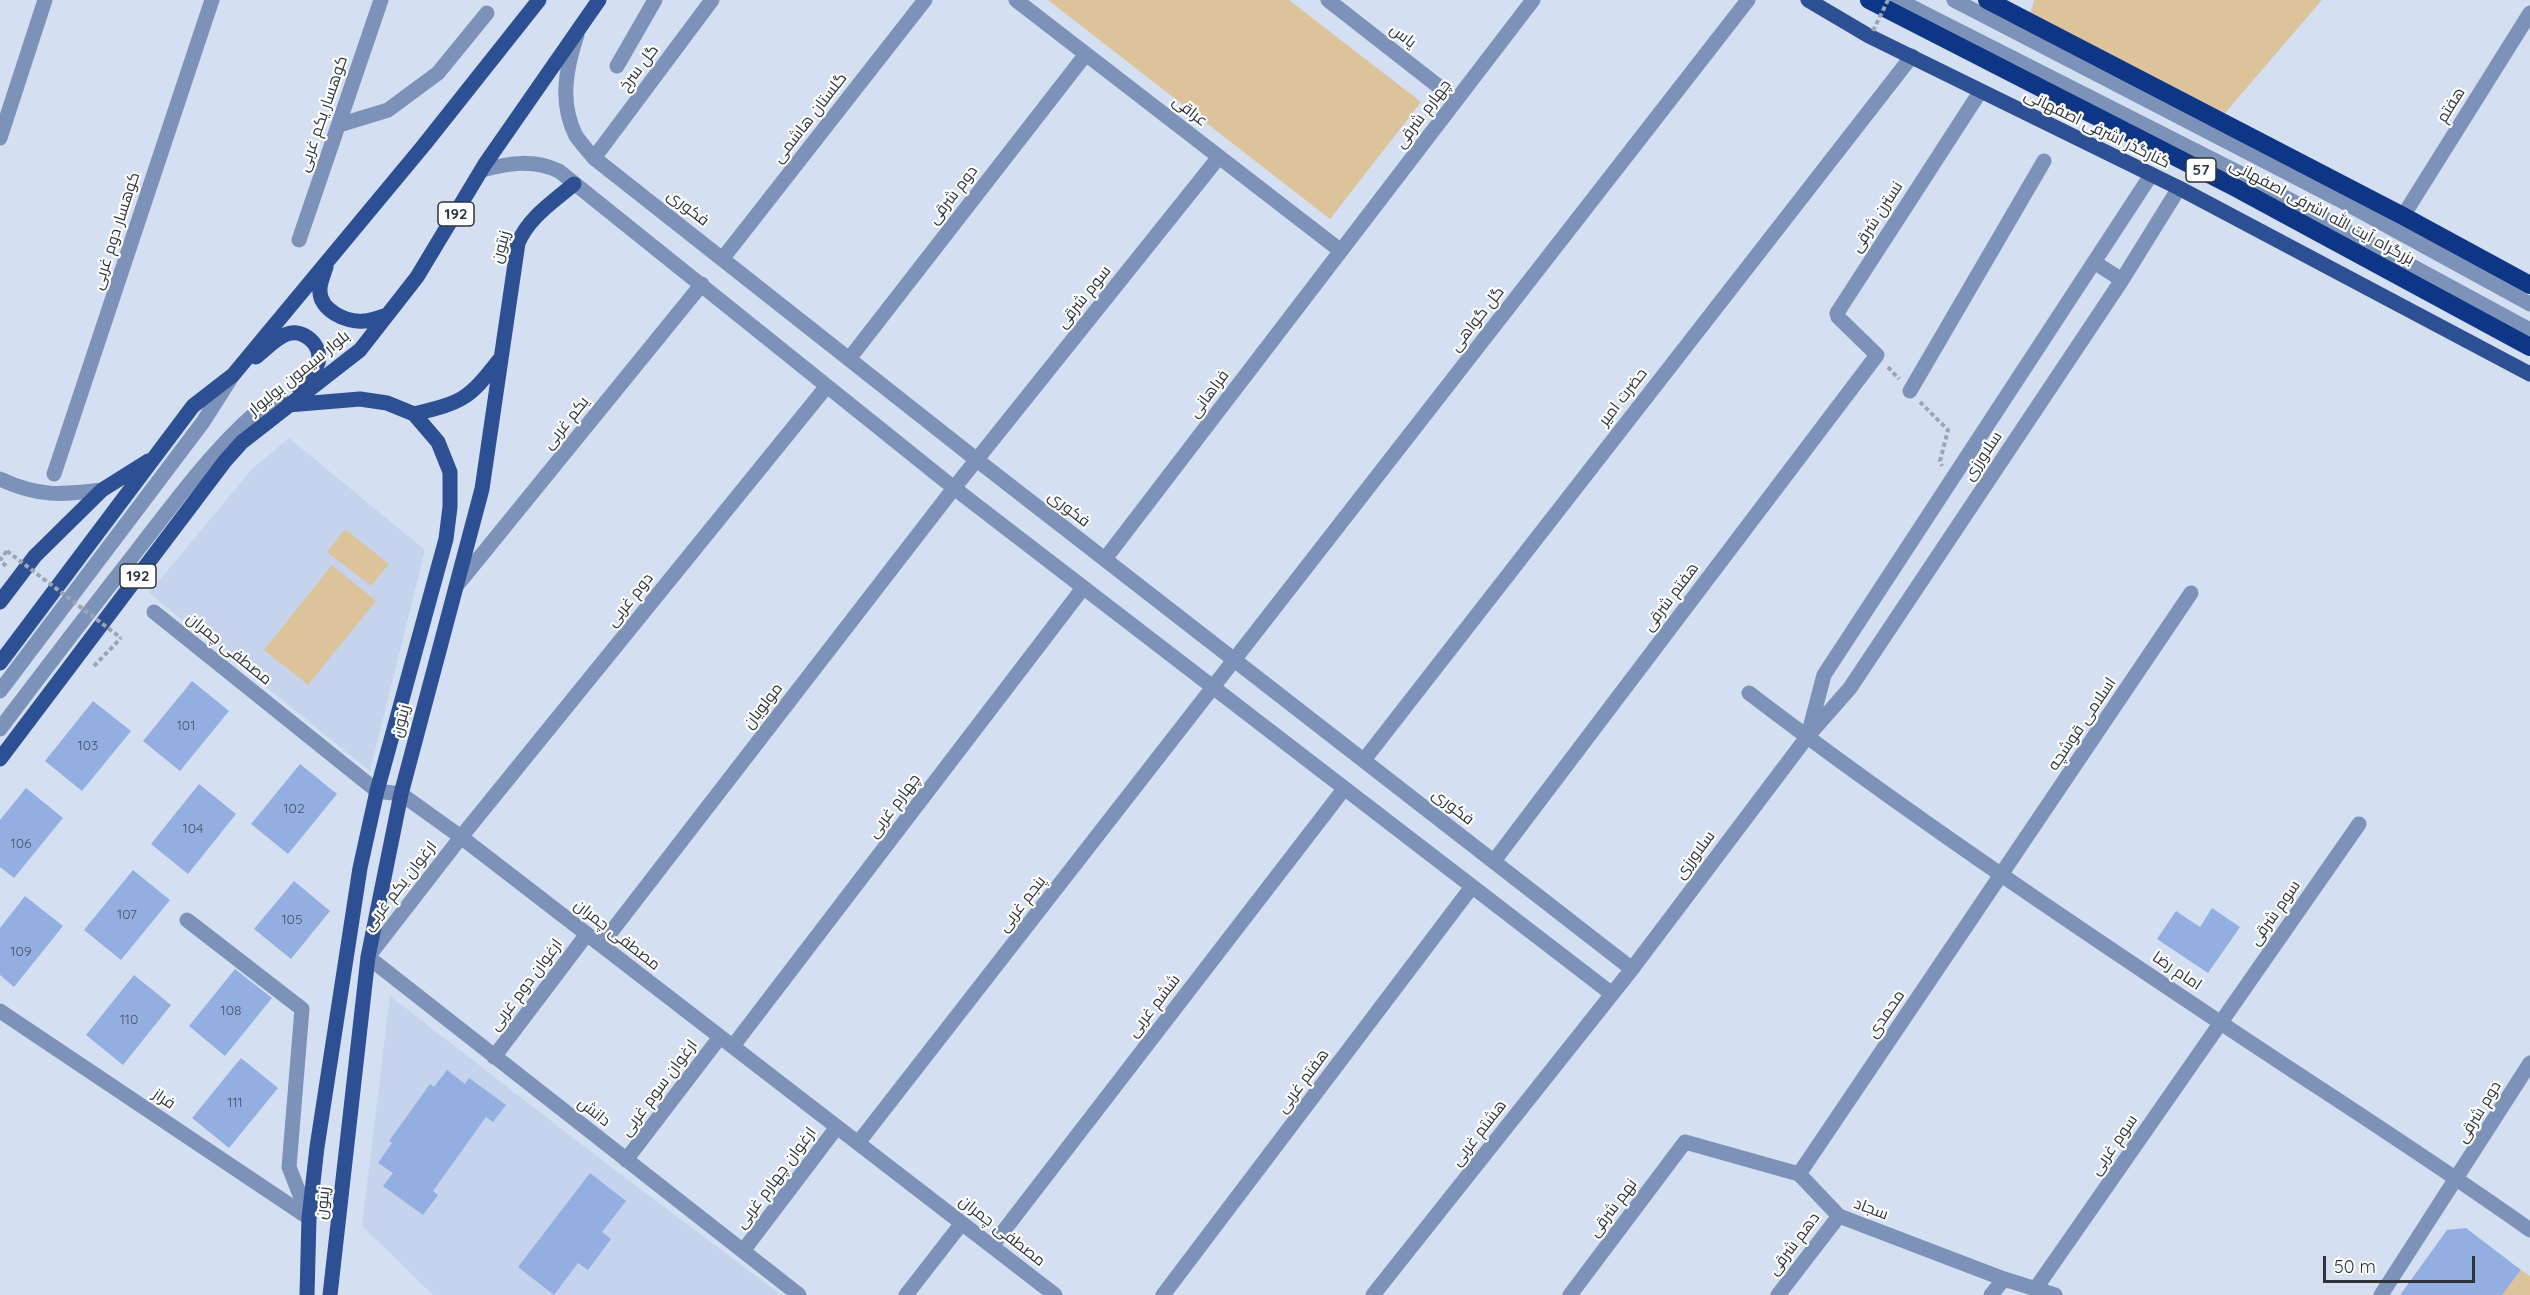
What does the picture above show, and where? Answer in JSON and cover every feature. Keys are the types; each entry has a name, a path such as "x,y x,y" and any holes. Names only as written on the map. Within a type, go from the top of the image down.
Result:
{"highway":[{"name":"بزرگراه آیت الله اشرفی اصفهانی","path":"1869,0 2238,189 2530,347"},
{"name":"بزرگراه آیت الله اشرفی اصفهانی","path":"1987,0 2403,216 2530,285"}],"main road":[{"path":"233,375 424,145 539,0"},
{"name":"بلوار سیمون بولیوار","path":"0,759 225,461 242,442 360,350 417,277 513,122 599,0"},
{"name":"کنارگذر اشرفی اصفهانی","path":"1808,0 1848,21 1869,36 2179,188 2530,374"},
{"name":"زیتون","path":"330,1295 368,957 400,794 482,489 499,359 518,243 524,229 534,218 574,184"},
{"path":"329,258 319,291 323,303 335,314 347,319 364,321 387,315"},
{"path":"0,663 193,406 283,335 291,333 307,336 317,348 318,364 288,405"},
{"path":"414,414 461,401 478,387 499,359"},
{"name":"زیتون","path":"288,405 360,399 387,404 414,414 438,442 450,472 450,507 446,539 377,791 360,868 317,1147 309,1218 307,1295"},
{"path":"0,602 35,556 102,490 156,456"}],"street":[{"path":"0,138 45,0"},
{"name":"کوهسار دوم غربی","path":"54,474 212,0"},
{"name":"کوهسار یکم غربی","path":"299,240 381,0"},
{"path":"617,66 655,0"},
{"name":"گل سرخ","path":"594,158 712,0"},
{"name":"گلستان هاشمی","path":"723,258 926,0"},
{"name":"عراقی","path":"1016,0 1341,250"},
{"name":"یاس","path":"1328,0 1456,100"},
{"name":"چهارم شرقی","path":"1341,250 1533,0"},
{"name":"گل گواهی","path":"1215,687 1748,0"},
{"path":"1898,0 2257,182 2530,330"},
{"path":"1954,0 2338,199 2530,304"},
{"path":"339,125 388,110 438,73 487,12"},
{"name":"هفتم","path":"2403,216 2530,13"},
{"name":"فکوری","path":"578,32 568,63 565,87 568,113 576,136 594,158 977,460 1632,969"},
{"name":"دوم شرقی","path":"849,359 1086,54"},
{"name":"حضرت امیر","path":"1364,760 1912,56"},
{"name":"نسترن شرقی","path":"1877,355 1838,318 1837,313 1980,92"},
{"name":"سوم شرقی","path":"954,488 1219,157"},
{"path":"1910,391 2044,160"},
{"path":"482,170 518,162 543,164 559,171 954,488 1215,687 1471,888 1612,994"},
{"name":"سلاورزی","path":"1807,737 1824,675 2151,175"},
{"name":"سلاورزی","path":"1612,994 1807,737 1850,688 2122,280 2179,188"},
{"name":"فراهانی","path":"1105,559 1341,250"},
{"path":"2094,262 2122,280"},
{"name":"یکم غربی","path":"458,585 702,284"},
{"name":"هفتم شرقی","path":"1494,861 1877,355"},
{"path":"0,691 203,422 233,375"},
{"name":"دوم غربی","path":"461,837 827,386"},
{"path":"0,729 183,491 225,441 252,414 276,396 288,405"},
{"path":"0,479 17,486 59,495 102,490"},
{"name":"مولویان","path":"601,945 954,488"},
{"name":"چهارم غربی","path":"727,1042 1083,588"},
{"name":"اسلامی قوشچه","path":"2002,874 2191,593"},
{"name":"مصطفی چمران","path":"154,612 377,791 400,794 461,837 1055,1295"},
{"name":"پنجم غربی","path":"858,1143 1215,687"},
{"name":"امام رضا","path":"1749,693 1807,737 2002,874 2221,1023 2458,1179 2530,1230"},
{"name":"ششم غربی","path":"992,1246 1344,789"},
{"name":"سوم شرقی","path":"2221,1023 2359,824"},
{"name":"ارغوان یکم غربی","path":"368,957 461,837"},
{"name":"محمدی","path":"1799,1174 2002,874"},
{"name":"هفتم غربی","path":"1163,1295 1471,888"},
{"path":"187,920 302,1009 289,1167 309,1218"},
{"name":"ارغوان دوم غربی","path":"494,1057 587,934"},
{"name":"دانش","path":"368,957 799,1295"},
{"name":"هشتم غربی","path":"1373,1295 1612,994"},
{"name":"فراز","path":"0,1011 309,1218"},
{"name":"سوم غربی","path":"2036,1288 2221,1023"},
{"name":"ارغوان سوم غربی","path":"626,1160 727,1042"},
{"name":"دوم شرقی","path":"2458,1179 2530,1063"},
{"name":"ارغوان چهارم غربی","path":"743,1251 837,1127"},
{"name":"نهم شرقی","path":"1570,1295 1685,1142 1799,1174"},
{"name":"سجاد","path":"1799,1174 1839,1216 2004,1279 2055,1295"},
{"path":"2381,1295 2458,1179"},
{"name":"دهم شرقی","path":"1778,1295 1839,1216"},
{"path":"906,1295 962,1223"},
{"path":"1991,1295 2004,1279"}],"path":[{"path":"1873,31 1888,0"},
{"path":"1877,355 1948,430 1940,461 1949,483"},
{"path":"0,561 7,551 121,638 90,670"}],"shaded area":[{"path":"1048,0 1289,0 1421,102 1330,219"},
{"path":"2034,0 2322,0 2225,113 2030,16"},
{"path":"289,438 425,550 370,771 149,593 252,469"},
{"path":"345,529 389,564 371,586 327,552"},
{"path":"332,565 376,601 308,685 264,650"},
{"path":"390,996 781,1295 433,1295 362,1226"},
{"path":"2521,1270 2530,1276 2530,1295 2502,1295"}],"building":[{"path":"192,681 229,711 180,771 143,741"},
{"path":"93,701 131,731 82,791 45,761"},
{"path":"300,764 337,794 288,854 251,824"},
{"path":"199,784 236,814 188,874 151,844"},
{"path":"26,788 63,818 14,878 0,867 0,820"},
{"path":"133,870 170,900 121,960 84,930"},
{"path":"294,881 330,911 291,959 254,929"},
{"path":"25,896 63,926 14,987 0,975 0,928"},
{"path":"2212,908 2240,927 2208,973 2157,939 2176,911 2200,927"},
{"path":"235,969 272,998 225,1056 189,1026"},
{"path":"134,975 171,1005 123,1065 86,1035"},
{"path":"241,1058 278,1088 229,1148 192,1118"},
{"path":"447,1070 465,1084 469,1078 506,1105 493,1122 486,1117 433,1191 438,1195 423,1215 383,1186 393,1173 378,1163 392,1143 389,1141 430,1084 434,1087"},
{"path":"590,1173 626,1201 602,1232 611,1239 588,1270 578,1263 554,1295 518,1267"},
{"path":"2466,1228 2521,1270 2502,1295 2400,1295 2447,1230"}]}
